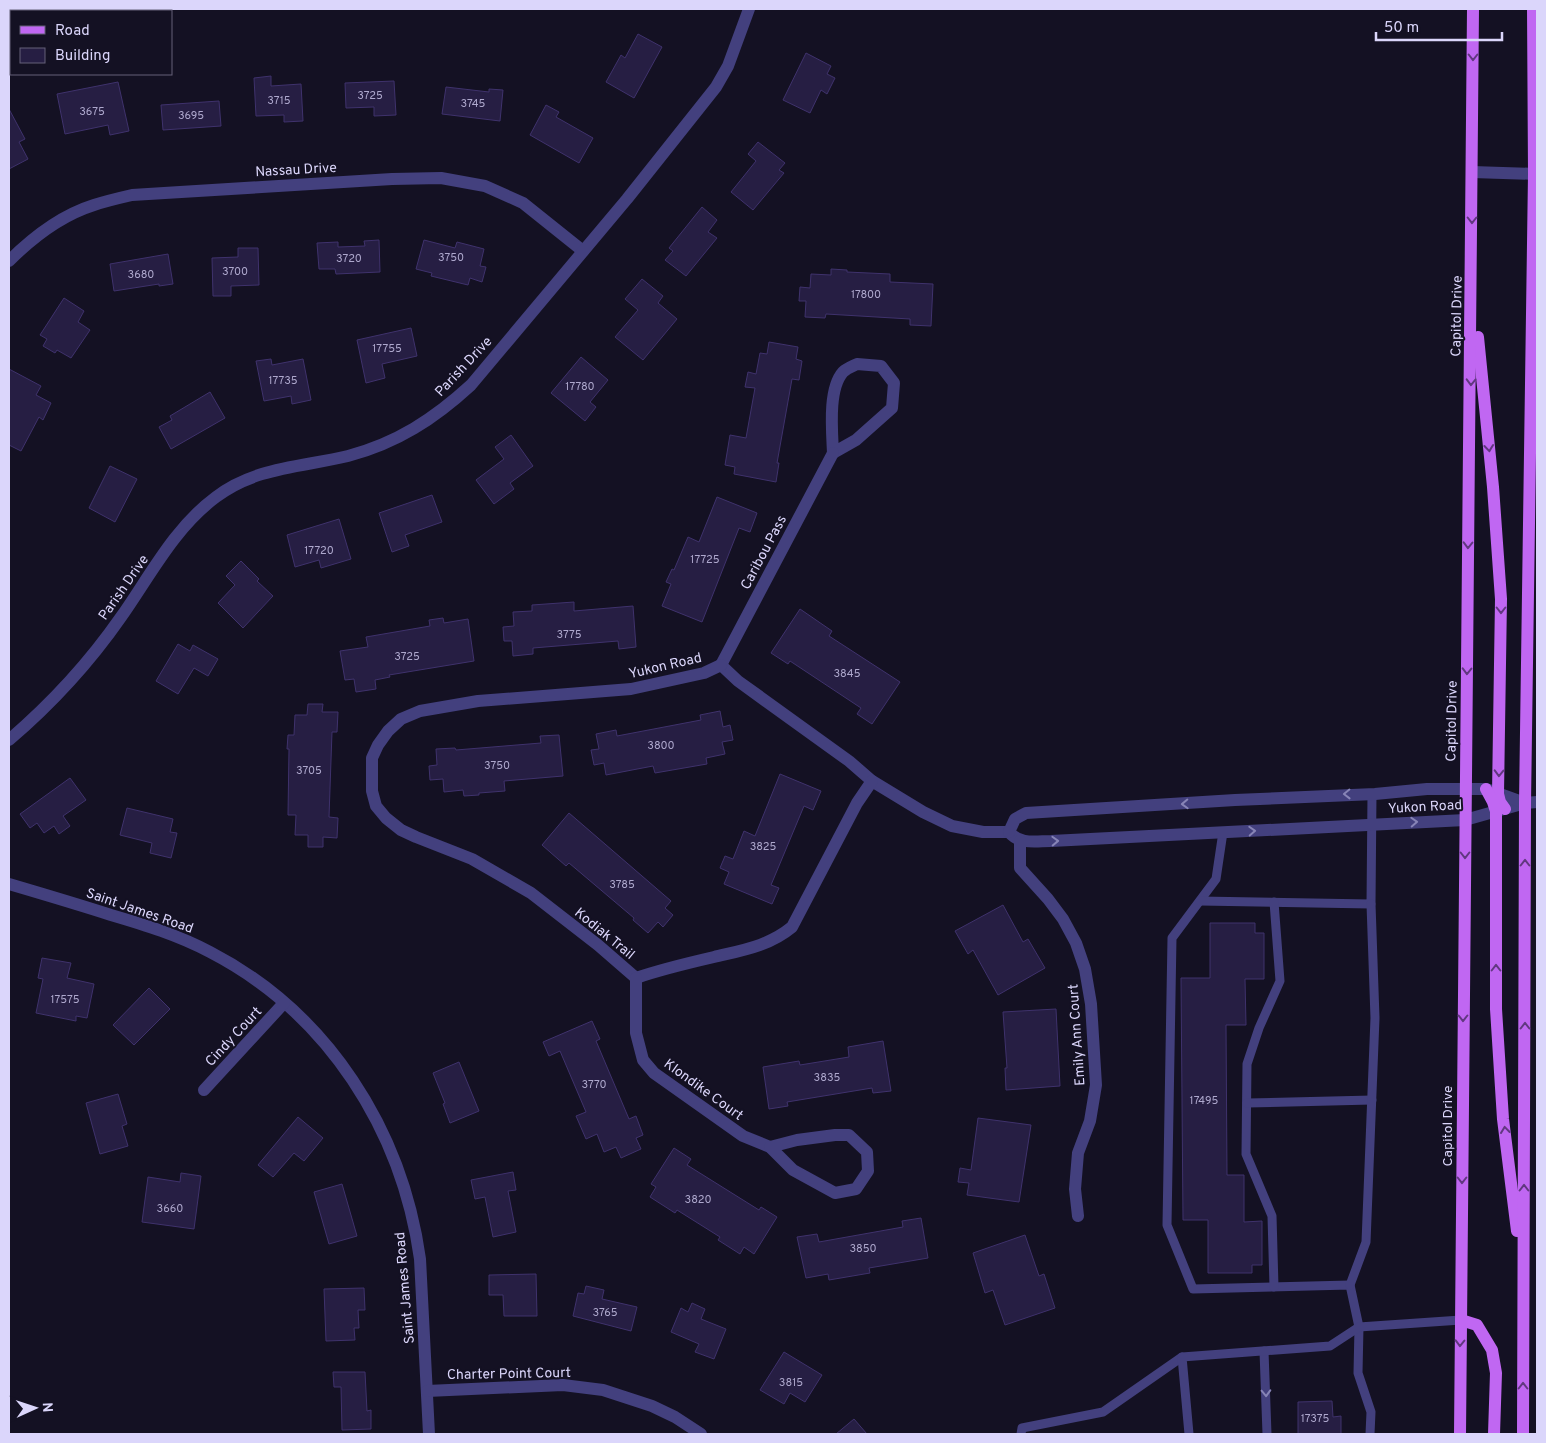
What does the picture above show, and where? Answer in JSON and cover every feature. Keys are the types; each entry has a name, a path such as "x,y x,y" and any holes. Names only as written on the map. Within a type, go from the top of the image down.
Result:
{"main road":[{"name":"Capitol Drive","path":"1458,1434 1460,1416 1474,9"},
{"path":"1523,1434 1536,174 1532,9"},
{"path":"1472,278 1493,487 1501,599 1498,794 1501,810 1496,1009 1503,1119 1524,1283"},
{"path":"1486,789 1493,802 1501,810"},
{"path":"1461,1320 1477,1325 1492,1350 1496,1373 1494,1434"}],"street":[{"name":"Parish Drive","path":"9,740 57,696 98,648 177,534 198,510 218,495 241,482 261,474 360,453 391,442 429,421 471,384 583,251 716,87 728,66 749,9"},
{"path":"1472,172 1536,174"},
{"name":"Nassau Drive","path":"9,261 28,242 72,215 92,205 132,195 353,181 441,178 485,186 523,203 583,251"},
{"name":"Caribou Pass","path":"721,665 833,453 832,424 835,385 844,370 857,364 881,366 894,383 892,408 856,440 833,453"},
{"name":"Yukon Road","path":"371,773 372,758 388,731 401,719 420,711 478,701 631,689 704,673 721,665 738,681 849,761 872,781 923,812 952,826 983,832 1009,832 1014,819 1026,813 1235,800 1372,794 1427,789 1486,789 1531,802"},
{"name":"Kodiak Trail","path":"371,773 372,790 376,806 386,818 401,830 472,859 532,893 598,945 636,978 761,946 780,937 792,927 857,803 872,781"},
{"name":"Yukon Road","path":"1020,841 1051,842 1465,820 1531,802"},
{"path":"1009,832 1014,839 1020,841"},
{"name":"Emily Ann Court","path":"1020,841 1020,868 1063,919 1076,943 1085,969 1091,1004 1096,1086 1090,1121 1078,1153 1075,1189 1078,1216"},
{"name":"Saint James Road","path":"9,884 156,929 182,939 238,968 284,1003 325,1044 370,1106 401,1176 416,1233 420,1259 429,1434"},
{"name":"Klondike Court","path":"636,978 636,1034 643,1060 654,1073 743,1136 770,1147 793,1170 835,1193 856,1188 868,1171 867,1152 849,1135 797,1140 770,1147"},
{"name":"Cindy Court","path":"204,1090 284,1003"},
{"name":"Charter Point Court","path":"427,1391 563,1386 603,1390 652,1406 675,1416 701,1434"}],"lane":[{"path":"1370,1434 1371,1412 1358,1373 1359,1327 1350,1285 1366,1242 1375,1018 1371,904 1372,794"},
{"path":"1223,832 1216,879 1172,938 1167,1225 1193,1289 1350,1285"},
{"path":"1200,901 1371,904"},
{"path":"1274,902 1280,981 1259,1028 1247,1064 1246,1154 1272,1216 1274,1287"},
{"path":"1247,1103 1372,1100"},
{"path":"1021,1434 1022,1428 1103,1412 1182,1357 1330,1346 1359,1327 1461,1320"},
{"path":"1264,1351 1267,1434"},
{"path":"1182,1357 1188,1434"}],"building":[{"path":"638,34 662,47 634,98 606,82 621,55 625,58"},
{"path":"806,53 831,66 827,74 835,78 827,94 821,90 810,113 783,100"},
{"path":"271,76 271,86 301,84 303,121 284,122 284,115 256,116 254,78"},
{"path":"394,81 396,115 374,116 374,107 346,108 345,83"},
{"path":"118,82 129,131 110,135 108,125 65,134 57,94"},
{"path":"446,87 489,92 489,89 503,90 500,121 442,114"},
{"path":"219,101 221,126 163,130 161,105"},
{"path":"546,105 559,112 556,117 593,138 579,163 530,135"},
{"path":"9,109 25,139 19,142 28,159 9,169"},
{"path":"758,142 785,163 779,170 784,173 753,210 731,192 756,161 748,154"},
{"path":"702,207 717,220 708,232 717,238 686,276 665,260 673,251 669,248"},
{"path":"379,240 380,272 336,274 335,269 319,269 317,243 338,242 338,247 365,246 364,241"},
{"path":"424,240 455,248 457,242 484,249 480,266 486,267 482,282 470,278 468,285 431,276 432,273 416,269"},
{"path":"238,248 258,248 259,285 231,286 231,296 213,296 212,258 238,257"},
{"path":"168,254 173,284 159,286 159,284 114,291 110,264"},
{"path":"831,269 847,270 847,272 890,274 890,282 933,284 931,326 910,325 910,319 826,314 825,318 805,317 806,301 799,301 800,287 810,288 811,274 831,275"},
{"path":"642,279 663,296 658,303 677,319 643,360 615,337 638,310 625,299"},
{"path":"64,298 84,311 78,322 90,330 71,358 57,350 55,353 43,346 47,339 40,335"},
{"path":"411,328 417,356 382,364 385,378 366,383 357,340"},
{"path":"769,342 798,347 796,359 802,361 799,380 792,379 777,463 779,463 776,482 734,474 735,467 725,465 730,435 746,438 755,388 745,387 748,372 756,374 760,353 767,354"},
{"path":"581,357 608,380 590,402 596,407 585,421 551,393"},
{"path":"271,359 272,365 303,359 311,400 292,404 291,396 264,401 256,361"},
{"path":"9,369 41,386 36,395 51,403 43,420 39,417 21,451 9,445"},
{"path":"210,392 225,418 171,449 159,427 172,420 170,416"},
{"path":"511,435 533,466 510,483 514,489 494,504 476,480 504,459 495,447"},
{"path":"110,466 137,479 115,522 89,508"},
{"path":"432,495 442,522 405,535 409,546 392,552 379,513"},
{"path":"717,497 757,513 750,532 739,528 702,622 662,606 671,584 666,582 672,569 674,570 688,537 699,542"},
{"path":"339,519 351,559 321,568 319,560 295,567 287,535"},
{"path":"241,561 259,579 257,581 273,596 243,628 218,603 235,585 226,576"},
{"path":"574,602 574,611 633,606 636,647 619,649 618,641 533,648 533,654 513,656 512,641 504,641 503,627 514,626 513,612 532,611 532,605"},
{"path":"800,609 832,631 829,636 900,682 872,724 857,714 861,708 790,661 788,664 771,653"},
{"path":"443,618 444,623 468,619 474,661 389,675 390,677 375,680 376,689 356,692 354,679 345,680 340,651 368,647 366,637 430,626 429,620"},
{"path":"178,644 190,651 193,645 218,659 208,676 194,668 178,694 156,681"},
{"path":"308,704 323,704 322,712 338,712 337,732 332,732 329,817 338,818 337,838 323,837 323,847 308,847 308,835 295,835 296,815 288,815 288,735 294,735 295,715 307,715"},
{"path":"720,711 723,727 730,725 733,740 722,742 725,754 706,758 707,764 655,773 653,766 606,775 604,763 594,765 591,750 599,749 596,734 616,730 617,736 701,720 700,715"},
{"path":"559,735 563,776 504,781 505,791 464,796 463,790 444,792 443,779 430,780 429,766 437,765 436,749 455,748 456,750 541,743 540,736"},
{"path":"780,774 821,791 813,810 804,806 771,885 779,888 772,904 724,884 729,872 720,868 725,856 733,859 744,831 755,836"},
{"path":"70,778 86,800 63,816 70,826 59,834 54,826 44,833 37,823 30,828 20,814"},
{"path":"127,808 173,819 170,832 177,833 171,858 150,853 152,843 120,835"},
{"path":"569,813 671,901 665,908 673,915 663,927 658,922 648,933 633,920 634,918 569,863 566,866 542,845"},
{"path":"1003,905 1023,942 1028,939 1045,968 998,995 973,950 968,954 955,931"},
{"path":"1210,923 1255,923 1255,933 1264,933 1264,979 1245,979 1246,1025 1226,1025 1227,1175 1244,1175 1244,1222 1262,1221 1262,1265 1252,1265 1252,1273 1208,1273 1208,1220 1183,1220 1181,978 1210,978"},
{"path":"42,958 71,963 67,978 94,984 87,1018 76,1016 76,1021 36,1013 43,979 38,978"},
{"path":"149,988 170,1009 134,1045 113,1025"},
{"path":"1056,1009 1060,1086 1006,1090 1005,1068 1007,1068 1003,1012"},
{"path":"592,1021 600,1039 596,1041 629,1119 636,1116 643,1135 636,1138 641,1149 621,1158 616,1147 604,1152 597,1134 586,1139 576,1116 586,1112 560,1051 549,1056 543,1042"},
{"path":"883,1041 891,1091 873,1093 872,1088 787,1102 788,1106 769,1109 763,1067 799,1061 800,1065 849,1057 848,1047"},
{"path":"459,1062 479,1111 450,1123 443,1104 445,1103 433,1073"},
{"path":"118,1094 127,1124 122,1126 128,1146 100,1154 86,1103"},
{"path":"298,1117 323,1138 304,1161 294,1153 273,1177 258,1165"},
{"path":"978,1118 1031,1125 1019,1202 967,1195 969,1183 958,1182 960,1168 971,1170"},
{"path":"674,1148 691,1159 687,1165 759,1210 761,1207 777,1217 754,1254 744,1247 740,1254 718,1240 720,1237 677,1210 675,1213 650,1197 656,1187 651,1184"},
{"path":"513,1172 516,1190 508,1191 516,1232 493,1237 485,1197 475,1199 471,1180"},
{"path":"181,1173 201,1176 194,1229 142,1222 148,1177 180,1182"},
{"path":"342,1184 357,1236 329,1244 314,1192"},
{"path":"921,1218 928,1258 869,1268 870,1273 829,1280 828,1274 806,1278 797,1237 817,1234 819,1242 903,1227 902,1221"},
{"path":"1025,1235 1039,1276 1044,1274 1055,1308 1005,1325 993,1290 985,1293 973,1253"},
{"path":"536,1274 537,1316 504,1316 503,1295 489,1295 489,1275"},
{"path":"586,1286 604,1290 602,1299 637,1307 631,1331 573,1316 578,1293 584,1294"},
{"path":"364,1288 365,1310 358,1310 359,1328 354,1328 355,1340 326,1341 324,1289"},
{"path":"692,1303 705,1309 701,1319 726,1329 714,1359 695,1352 699,1344 671,1332 681,1308 688,1312"},
{"path":"784,1352 822,1375 805,1402 790,1393 784,1404 760,1390"},
{"path":"333,1372 365,1372 367,1411 371,1410 371,1429 342,1430 341,1387 334,1387"},
{"path":"1332,1401 1333,1417 1341,1416 1341,1434 1298,1434 1298,1402"},
{"path":"854,1419 867,1434 836,1434"}]}
